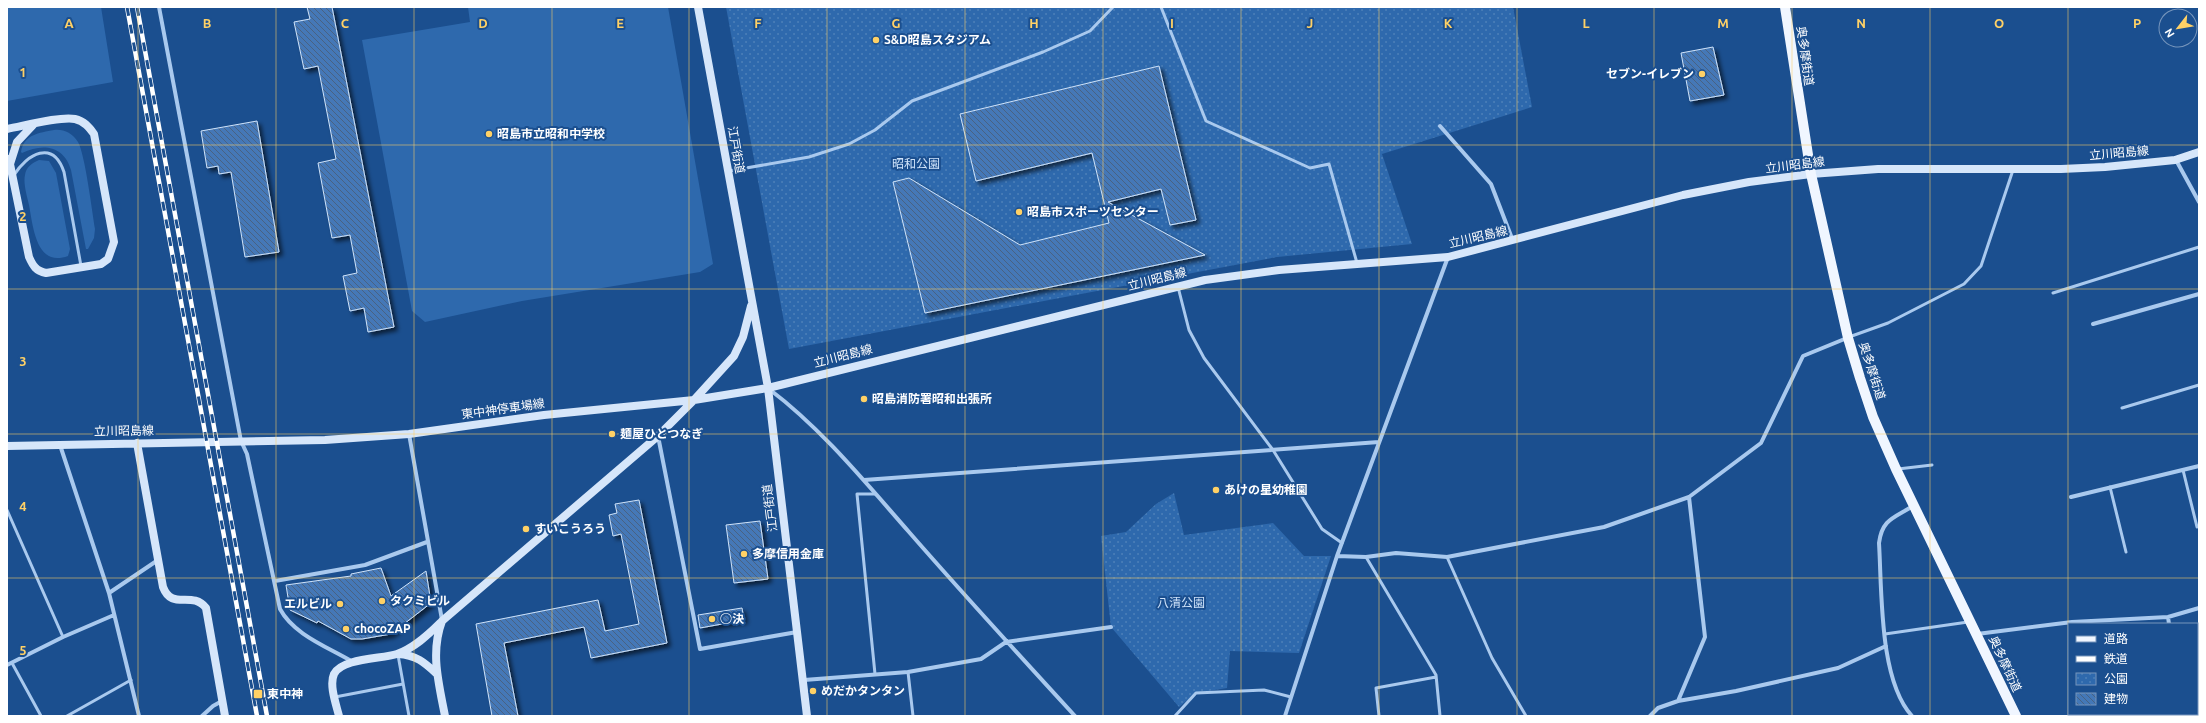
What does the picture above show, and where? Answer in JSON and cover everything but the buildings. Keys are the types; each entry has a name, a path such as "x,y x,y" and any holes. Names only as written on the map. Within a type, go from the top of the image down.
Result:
{"main road":[{"name":"江戸街道","path":"698,7 768,388 804,680 807,716"},
{"name":"奥多摩街道","path":"1785,7 1812,174 1848,338 1873,417 1913,506 2016,716"},
{"path":"7,129 32,124 68,119 76,119 90,127 94,134 114,242 108,259 101,264 46,273 39,271 33,266 29,257 9,161 17,142 32,124"},
{"name":"立川昭島線","path":"768,388 1177,286 1253,272 1448,257 1683,195 1749,182 1812,174 1893,169 2105,167 2175,160 2199,152"},
{"name":"江戸街道","path":"397,654 427,635 658,436 694,400 734,356 743,337 749,318 752,298"},
{"name":"東中神停車場線","path":"241,442 325,440 408,434 551,414 694,400 768,388"},
{"name":"立川昭島線","path":"7,446 241,442"},
{"path":"137,443 158,560 166,595 171,599 195,600 201,602 206,608 225,716"},
{"path":"442,621 437,634 435,650 437,674 445,716"},
{"path":"339,716 332,682 335,673 342,667 353,662 397,654 413,655 422,660 437,674"}],"street":[{"path":"159,7 241,442 247,454 280,609 286,619 300,630 353,662"},
{"path":"1440,126 1491,184 1513,241"},
{"path":"2175,160 2199,202"},
{"path":"1285,716 1337,556 1448,257"},
{"path":"2093,324 2199,294"},
{"path":"1337,556 1366,557 1396,553 1447,557 1604,527 1689,497 1761,443 1803,356 1848,338"},
{"path":"768,388 798,411 864,480 1006,642 1075,716"},
{"path":"408,434 442,621"},
{"path":"658,436 700,649 798,632"},
{"path":"864,480 1379,442"},
{"path":"60,444 109,593 139,716"},
{"path":"2071,497 2199,466"},
{"path":"1678,701 1705,638 1689,497"},
{"path":"1912,716 1905,708 1895,687 1886,646 1879,544 1881,530 1887,522 1913,506"},
{"path":"275,581 366,565 427,542"},
{"path":"109,593 158,560"},
{"path":"1977,634 2072,622 2168,617 2199,608"},
{"path":"7,666 63,637 114,615"},
{"path":"2168,617 2169,623"},
{"path":"804,680 908,672 982,659 1006,642 1111,627"},
{"path":"1650,716 1658,708 1678,701 1736,691 1838,668 1886,646"},
{"path":"202,716 213,706 222,701"}],"lane":[{"path":"728,171 809,157 849,144 875,130 912,101 1043,52 1090,31 1113,7"},
{"path":"1161,7 1206,121 1310,168 1329,164 1357,263"},
{"path":"13,177 21,164 28,158 39,153 52,155 57,160 64,172 81,267"},
{"path":"1848,338 1888,323 1964,284 1982,266 2013,169"},
{"path":"2053,293 2199,247"},
{"path":"1177,286 1189,330 1204,358 1273,450 1322,529 1342,543"},
{"path":"2122,408 2199,385"},
{"path":"1896,469 1932,465"},
{"path":"2183,470 2197,526"},
{"path":"2110,487 2126,552"},
{"path":"875,494 857,494 875,674"},
{"path":"7,510 63,637"},
{"path":"1366,557 1436,677 1440,716"},
{"path":"1447,557 1492,658 1526,716"},
{"path":"1885,634 1970,622"},
{"path":"397,654 410,716"},
{"path":"12,663 41,716"},
{"path":"908,672 913,716"},
{"path":"1379,716 1376,688 1436,677"},
{"path":"67,716 131,680"},
{"path":"335,697 403,684"},
{"path":"1175,716 1196,693 1264,690 1291,697"}],"green space":[{"path":"7,7 101,7 113,82 7,101"},
{"name":"昭島市立昭和中学校","path":"468,7 668,7 713,264 700,272 522,301 425,322 412,311 362,40 470,22"},
{"name":"昭和公園","path":"726,7 1513,7 1532,107 1382,154 1412,244 1277,257 789,349"},
{"path":"54,130 61,130 70,134 76,139 81,148 95,229 94,238 88,249 86,249 71,170 68,162 63,155 51,148 44,147 21,152 25,141 33,135"},
{"path":"39,160 49,161 56,173 70,249 68,256 57,258 49,256 43,251 35,234 24,182 28,168"},
{"name":"八清公園","path":"1174,493 1184,535 1273,523 1304,556 1331,556 1299,653 1230,651 1227,688 1196,693 1179,707 1111,627 1101,536 1126,532 1156,504"}],"railway":[{"path":"127,7 257,716"},
{"path":"137,7 267,716"}],"place":[{"name":"S&D昭島スタジアム","path":"876,40"},
{"name":"セブン-イレブン","path":"1702,74"},
{"name":"昭島市立昭和中学校","path":"489,134"},
{"name":"昭島市スポーツセンター","path":"1019,212"},
{"name":"昭島消防署昭和出張所","path":"864,399"},
{"name":"麺屋ひとつなぎ","path":"612,434"},
{"name":"あけの星幼稚園","path":"1216,490"},
{"name":"すいこうろう","path":"526,529"},
{"name":"多摩信用金庫","path":"744,554"},
{"name":"タクミビル","path":"382,601"},
{"name":"エルビル","path":"340,604"},
{"name":"○決","path":"712,619"},
{"name":"chocoZAP","path":"346,629"},
{"name":"めだかタンタン","path":"813,691"},
{"name":"東中神","path":"258,694"}]}
